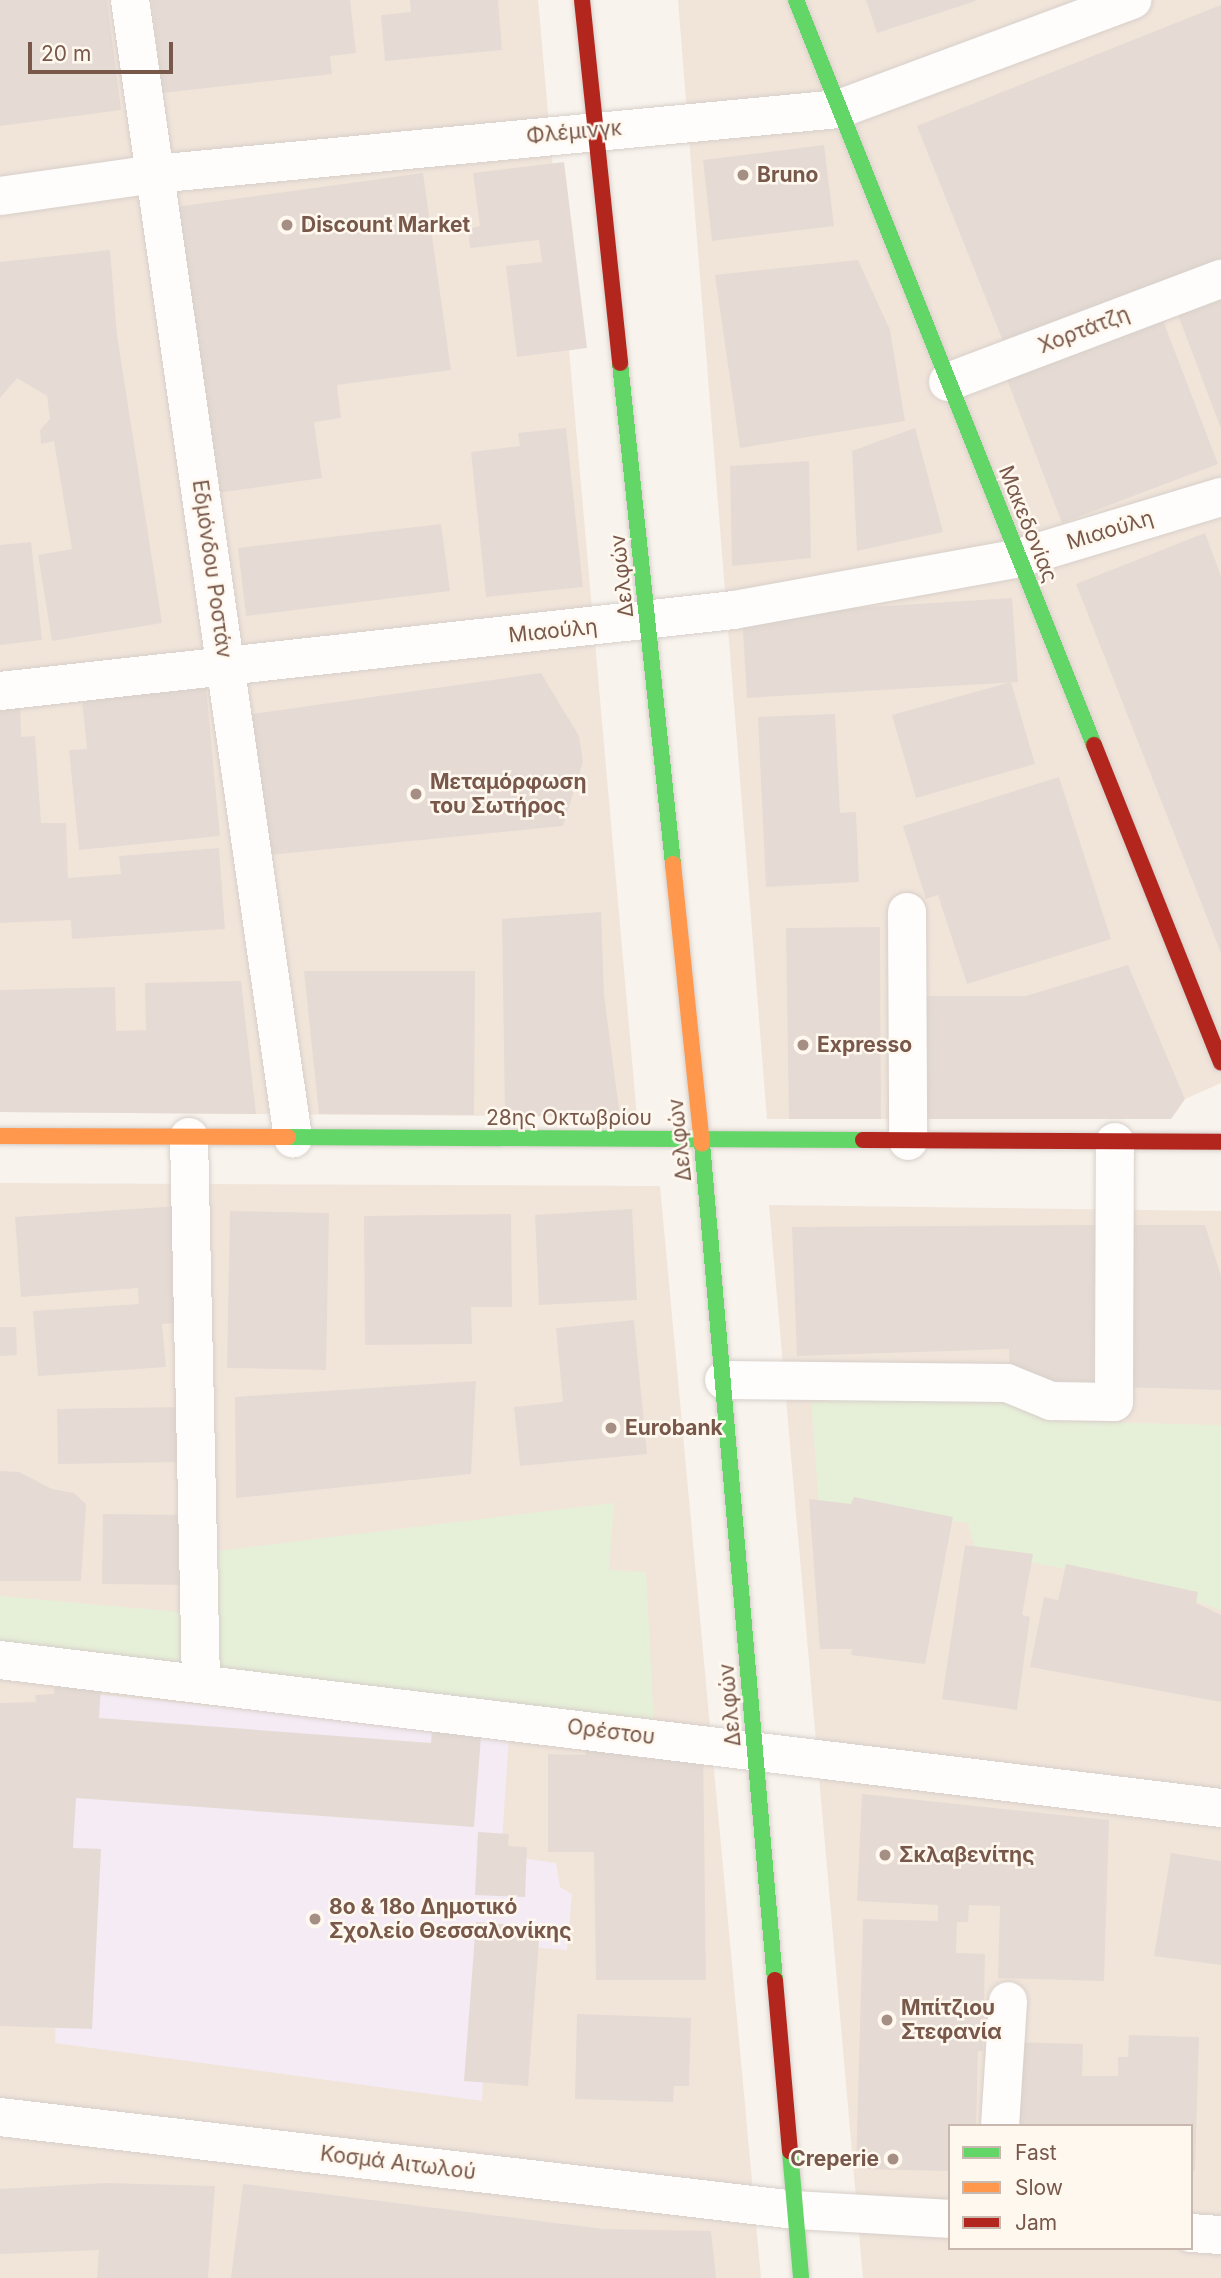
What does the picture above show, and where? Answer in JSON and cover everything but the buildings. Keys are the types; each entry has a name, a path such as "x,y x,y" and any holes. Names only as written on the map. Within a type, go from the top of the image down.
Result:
{"street":[{"name":"Εδμόνδου Ροστάν","path":"130,0 293,1138"},
{"name":"Δελφών","path":"582,0 702,1140 801,2278"},
{"name":"Μακεδονίας","path":"796,0 1221,1063"},
{"name":"Φλέμινγκ","path":"0,195 155,174 596,129 839,109 1132,0"},
{"name":"Χορτάτζη","path":"948,382 1221,278"},
{"name":"Μιαούλη","path":"0,691 734,610 1019,558 1221,497"},
{"path":"907,912 908,1141"},
{"name":"28ης Οκτωβρίου","path":"0,1136 1221,1142"},
{"path":"189,1138 201,1684"},
{"path":"723,1380 1007,1383 1051,1401 1114,1402 1115,1142"},
{"name":"Ορέστου","path":"0,1660 1221,1808"},
{"path":"1000,2124 1008,2001"},
{"name":"Κοσμά Αιτωλού","path":"0,2117 795,2210 948,2219"},
{"path":"1193,2233 1221,2235"}],"shaded area":[{"path":"0,0 538,0 637,1117 0,1112"},
{"path":"678,0 1221,0 1221,1083 1185,1099 1171,1119 767,1119"},
{"path":"0,1183 660,1186 761,2278 0,2278"},
{"path":"769,1205 1221,1211 1221,2278 863,2278"},
{"name":"8ο & 18ο Δημοτικό Σχολείο Θεσσαλονίκης","path":"67,1691 509,1737 501,1855 556,1863 560,1887 572,1894 567,1950 489,1944 482,2101 55,2043"}],"green space":[{"path":"923,1389 1002,1397 1060,1421 1221,1425 1221,1610 1113,1572 1072,1570 976,1552 968,1523 819,1506 811,1402"},
{"path":"614,1503 609,1570 646,1572 654,1722 0,1644 0,1596 191,1613 191,1554"}],"traffic: fast":[{"path":"796,0 1094,745"},
{"path":"620,363 673,864"},
{"path":"288,1137 863,1140"},
{"path":"702,1143 775,1980"},
{"path":"790,2151 801,2278"}],"traffic: slow":[{"path":"673,864 702,1143"},
{"path":"0,1136 288,1137"}],"traffic: jam":[{"path":"582,0 620,363"},
{"path":"1094,745 1221,1063"},
{"path":"863,1140 1221,1142"},
{"path":"775,1980 790,2151"}],"place":[{"name":"Bruno","path":"743,175"},
{"name":"Discount Market","path":"287,225"},
{"name":"Μεταμόρφωση του Σωτήρος","path":"416,794"},
{"name":"Expresso","path":"803,1045"},
{"name":"Eurobank","path":"611,1428"},
{"name":"Σκλαβενίτης","path":"885,1855"},
{"name":"8ο & 18ο Δημοτικό Σχολείο Θεσσαλονίκης","path":"315,1919"},
{"name":"Μπίτζιου Στεφανία","path":"887,2020"},
{"name":"Creperie","path":"893,2159"}]}
